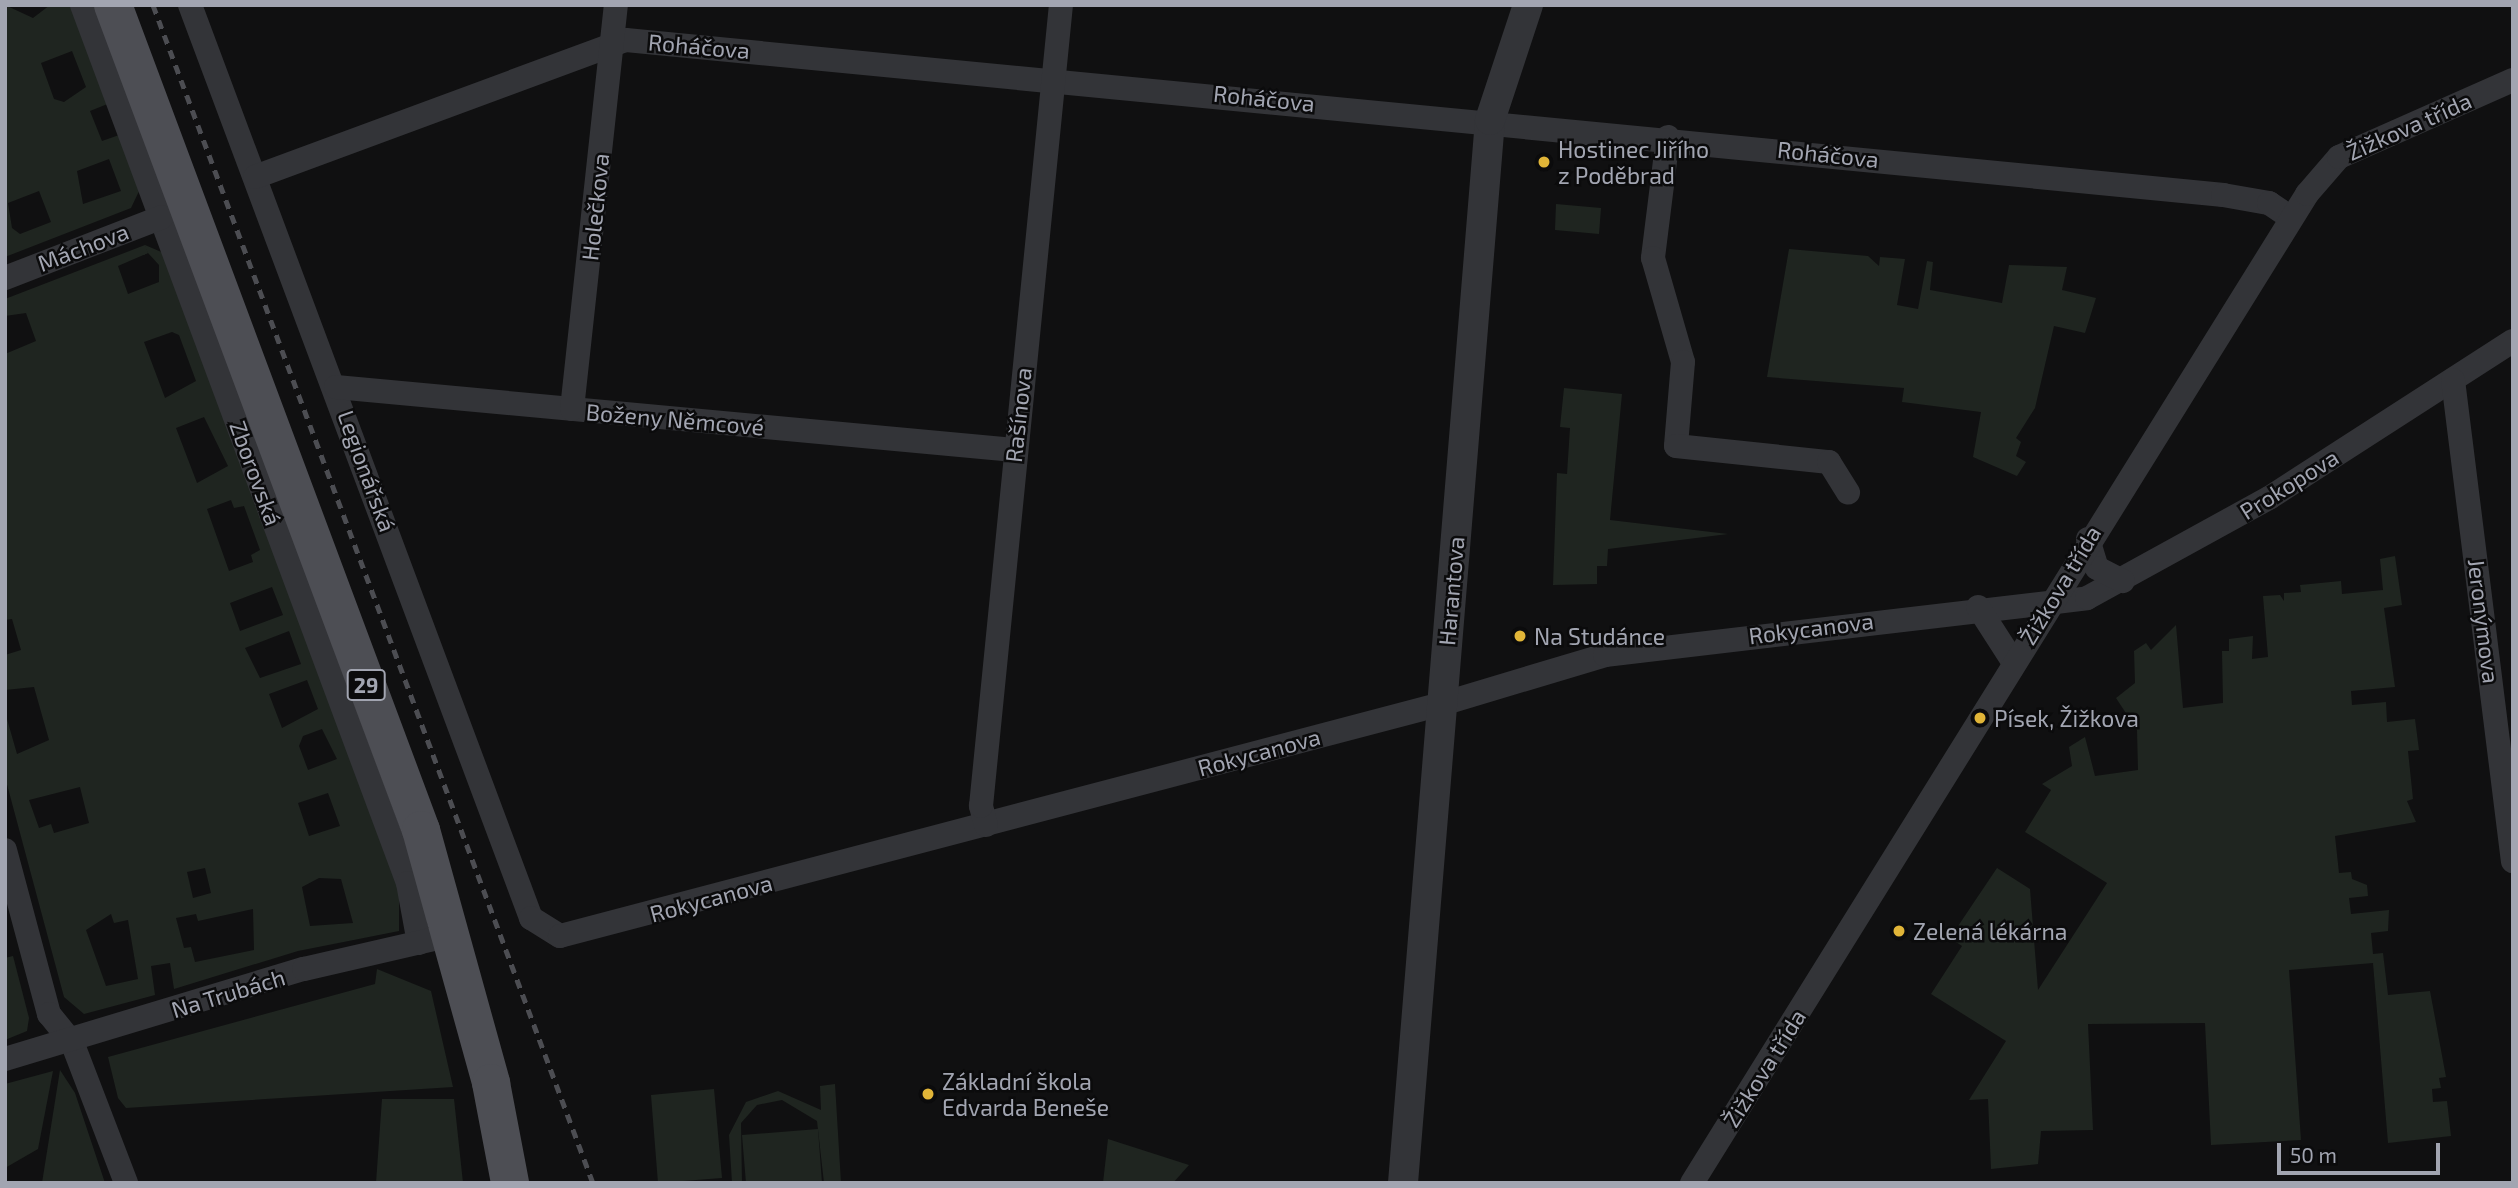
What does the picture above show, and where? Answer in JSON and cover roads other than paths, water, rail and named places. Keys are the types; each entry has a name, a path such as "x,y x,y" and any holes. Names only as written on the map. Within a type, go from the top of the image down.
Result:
{"main road":[{"name":"29","path":"113,5 421,830 435,939 510,1183"}],"street":[{"name":"Zborovská","path":"82,5 408,883 435,939"},
{"name":"Legionářská","path":"190,5 336,387 531,918 548,933"},
{"name":"Holečkova","path":"572,409 616,5"},
{"name":"Rašínova","path":"986,825 981,806 1014,450 1060,5"},
{"name":"Harantova","path":"1402,1183 1490,120 1528,5"},
{"name":"Roháčova","path":"255,177 613,41 1054,78 1668,137 2223,195 2269,203 2290,217"},
{"name":"Žižkova třída","path":"1692,1183 2054,600 2088,539 2290,217 2339,157 2513,80"},
{"path":"1668,137 1653,258 1684,362 1676,446 1829,462 1848,493"},
{"name":"Máchova","path":"5,278 162,217"},
{"name":"Prokopova","path":"2054,600 2087,598 2123,581 2269,498 2513,341"},
{"name":"Jeronýmova","path":"2453,380 2513,861"},
{"name":"Boženy Němcové","path":"336,387 1014,450"},
{"path":"2088,539 2097,568 2123,581"},
{"name":"Rokycanova","path":"548,933 584,932 1442,704 1605,655 1978,607 2054,600"},
{"path":"1978,607 2014,663"},
{"path":"5,850 49,1014 72,1042 126,1183"},
{"name":"Na Trubách","path":"5,1059 72,1042 304,970 435,939"}],"railway":[{"path":"153,5 593,1183"}],"place":[{"name":"Hostinec Jiřího z Poděbrad","path":"1544,162"},
{"name":"Na Studánce","path":"1520,636"},
{"name":"Písek, Žižkova","path":"1980,718"},
{"name":"Zelená lékárna","path":"1899,931"},
{"name":"Základní škola Edvarda Beneše","path":"928,1094"}]}
